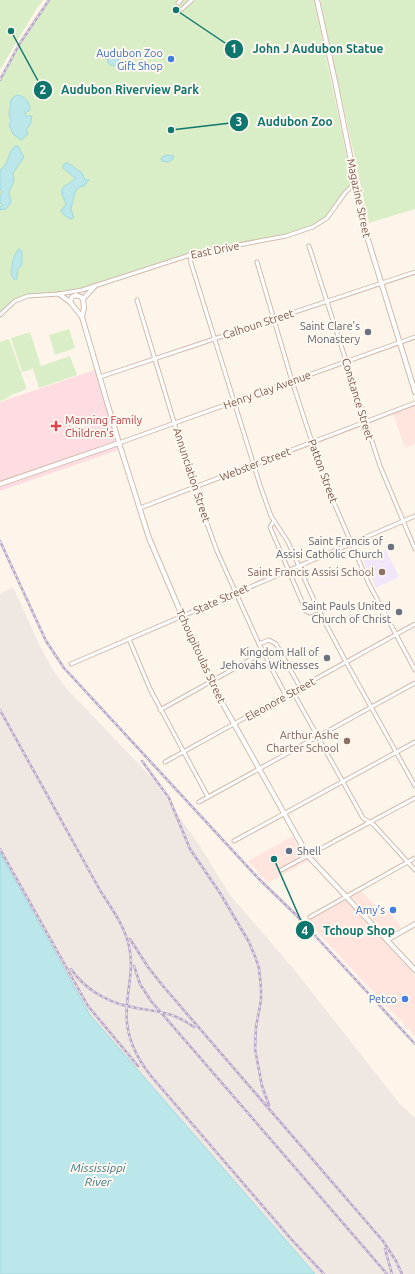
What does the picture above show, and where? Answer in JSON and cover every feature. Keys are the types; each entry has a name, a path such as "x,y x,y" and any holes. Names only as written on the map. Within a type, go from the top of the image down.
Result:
{"street":[{"path":"178,3 181,0"},
{"path":"182,9 192,0"},
{"name":"Magazine Street","path":"316,0 332,69 365,230 415,392"},
{"name":"East Drive","path":"0,315 9,306 21,298 34,295 59,294 95,286 190,254 273,237 286,236 314,227 327,218 345,193 356,183"},
{"name":"Constance Street","path":"309,246 380,466 415,548"},
{"path":"190,254 191,263 214,339 260,484 274,522 288,542 318,609 415,786"},
{"name":"Patton Street","path":"257,262 292,380 325,482 369,584 415,670"},
{"name":"Calhoun Street","path":"100,377 415,272"},
{"path":"70,302 72,297 76,295 83,299 95,286"},
{"name":"Tchoupitoulas Street","path":"59,294 70,302 82,317 149,538 210,681 308,856 415,970"},
{"name":"Tchoupitoulas Street","path":"82,317 84,308 83,299"},
{"name":"Annunciation Street","path":"137,300 194,488 217,551 262,653 286,696"},
{"name":"Henry Clay Avenue","path":"119,443 415,337"},
{"name":"Webster Street","path":"140,508 415,403"},
{"path":"0,484 119,443"},
{"name":"State Street","path":"71,664 298,565 415,516"},
{"path":"274,522 270,527 306,611 310,613 318,609"},
{"name":"Eleonore Street","path":"165,762 415,624"},
{"path":"129,639 160,710 208,797"},
{"path":"259,644 269,640 276,644 300,687"},
{"path":"160,710 262,653"},
{"path":"199,802 415,683"},
{"path":"293,692 363,818 374,825 415,870"},
{"path":"234,841 415,742"},
{"path":"281,870 415,798"},
{"path":"310,917 415,858"},
{"path":"387,940 415,924"}],"shaded area":[{"name":"Manning Family Children's","path":"95,370 118,450 0,491 0,402"},
{"path":"415,405 415,444 405,448 393,414"},
{"name":"Saint Francis Assisi School","path":"386,550 399,577 376,588 363,560"},
{"path":"13,587 40,646 53,670 65,687 153,779 200,846 230,895 293,968 399,1103 415,1118 415,1274 315,1274 90,1015 0,853 0,594"},
{"path":"293,836 304,856 309,860 268,883 248,861"},
{"path":"361,890 378,909 383,906 398,922 401,928 389,933 386,932 351,896"},
{"path":"345,899 415,975 415,1036 307,921"}],"green space":[{"path":"0,0 43,0 0,70"},
{"path":"49,0 314,0 352,181 349,189 327,218 302,231 190,254 74,291 34,295 21,298 9,306 0,315 0,80 20,43"},
{"path":"320,0 415,0 415,209 369,223"},
{"path":"69,329 75,348 55,355 49,335"},
{"path":"30,332 41,366 70,356 77,375 39,388 33,369 22,372 11,338"},
{"path":"8,339 26,387 25,390 0,401 0,342"}],"water":[{"path":"113,54 117,56 119,60 117,64 113,66 109,64 107,60 109,56"},
{"path":"17,95 26,100 29,104 30,110 25,113 26,116 32,116 30,125 26,130 28,134 21,140 13,134 9,125 11,121 9,115 11,99"},
{"path":"15,146 18,146 24,157 13,173 14,181 9,192 11,203 6,209 0,210 0,207 3,205 0,203 2,192 0,188 0,170 5,165 12,149"},
{"path":"167,155 174,156 173,159 168,162 162,161 162,157"},
{"path":"66,163 82,173 85,180 89,180 84,186 79,187 75,192 71,209 74,218 70,219 61,211 66,204 62,194 63,188 75,178 63,168 63,165"},
{"path":"19,249 22,251 22,265 18,270 17,279 15,280 11,275 12,265 15,255"},
{"name":"Mississippi River","path":"0,853 90,1015 315,1274 0,1274"}],"railway":[{"path":"0,80 20,43 49,0"},
{"path":"0,541 46,641 64,668 258,878 296,915 415,1044"},
{"path":"0,710 127,938 131,961 127,1006 127,1026 132,1044 140,1060 151,1076 292,1240 324,1274"},
{"path":"142,761 169,798 190,849 220,893 249,942 256,959 259,968 261,1000 256,1027 255,1049 262,1086 269,1105"},
{"path":"0,849 88,1006 138,1066"},
{"path":"130,939 148,967 163,986 383,1241 396,1261 402,1274"},
{"path":"134,966 140,984 151,1001 387,1274"},
{"path":"71,969 89,988 111,1001 127,1006 170,1014 186,1021 194,1027"},
{"path":"385,1249 392,1274"}],"place":[{"name":"John J Audubon Statue","path":"176,10"},
{"name":"Audubon Riverview Park","path":"11,31"},
{"name":"Audubon Zoo Gift Shop","path":"171,59"},
{"name":"Audubon Zoo","path":"171,130"},
{"name":"Saint Clare's Monastery","path":"368,332"},
{"name":"Manning Family Children's","path":"56,426"},
{"name":"Saint Francis of Assisi Catholic Church","path":"391,547"},
{"name":"Saint Francis Assisi School","path":"382,572"},
{"name":"Saint Pauls United Church of Christ","path":"399,612"},
{"name":"Kingdom Hall of Jehovahs Witnesses","path":"327,658"},
{"name":"Arthur Ashe Charter School","path":"347,741"},
{"name":"Shell","path":"289,851"},
{"name":"Tchoup Shop","path":"274,859"},
{"name":"Amy's","path":"393,910"},
{"name":"Petco","path":"405,999"}]}
